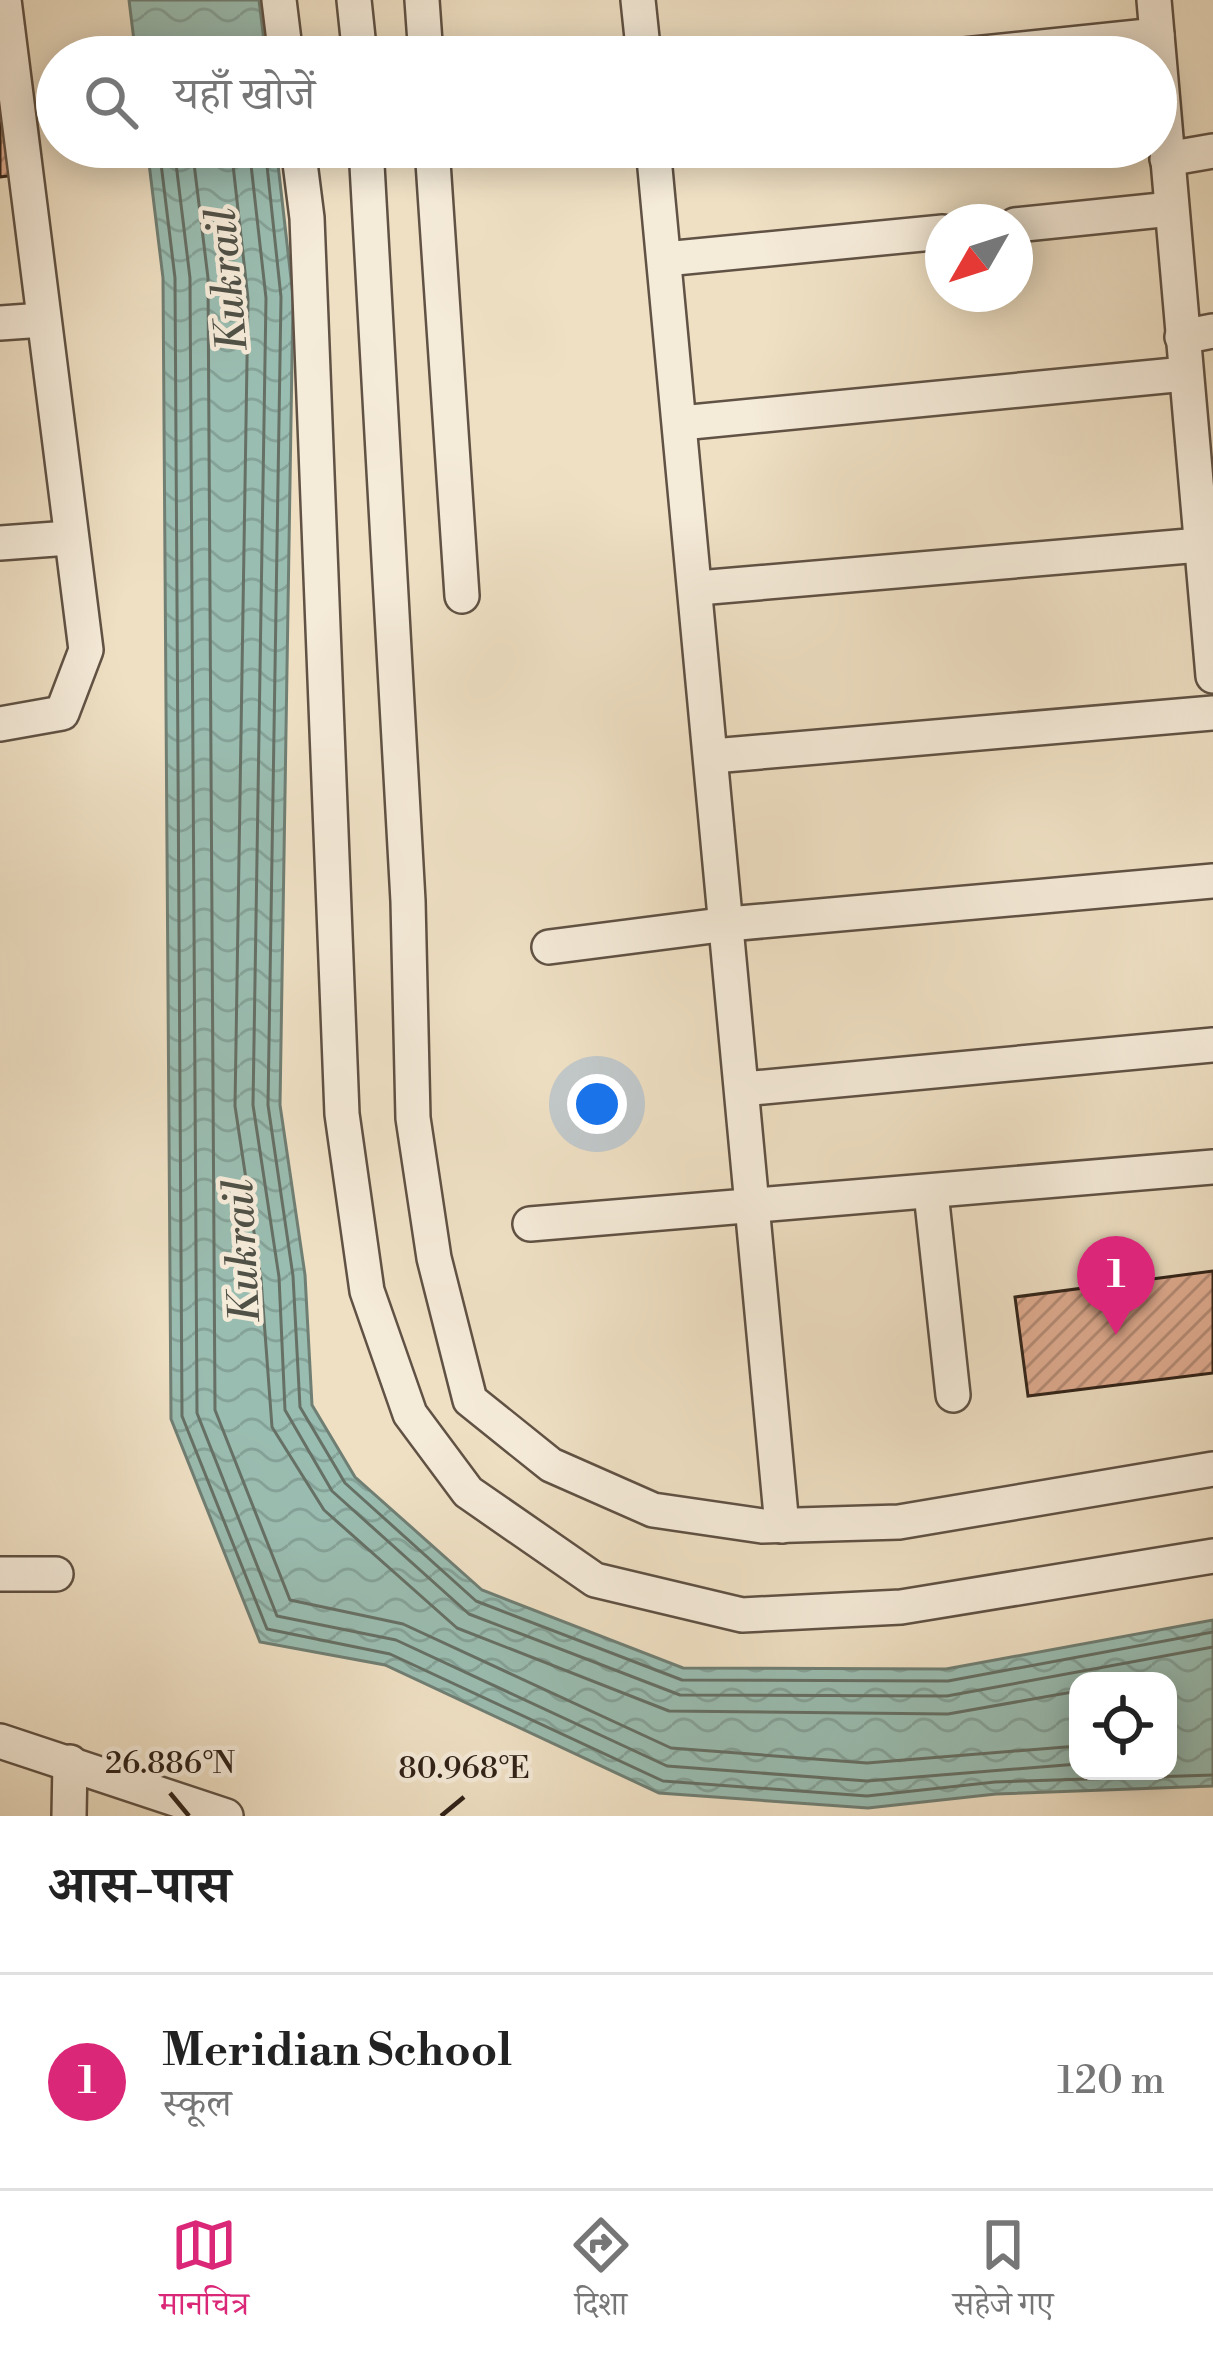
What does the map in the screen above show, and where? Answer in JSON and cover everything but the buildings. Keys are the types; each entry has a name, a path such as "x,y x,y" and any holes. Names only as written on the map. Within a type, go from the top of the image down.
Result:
{"street":[{"path":"0,724 62,713 86,650 43,320 8,99 4,0"},
{"path":"279,0 283,36"},
{"path":"355,0 358,36"},
{"path":"422,0 425,36"},
{"path":"638,0 642,36"},
{"path":"1147,36 1157,35 1154,0"},
{"path":"1177,157 1213,151"},
{"path":"301,168 307,218 342,1114 367,1291 410,1414 468,1492 595,1580 742,1615 901,1607 1213,1556"},
{"path":"367,168 408,901 413,1118 434,1258 470,1400 551,1465 653,1510 782,1526 899,1522 1213,1469"},
{"path":"433,168 462,596"},
{"path":"655,168 698,588 782,1526"},
{"path":"1168,168 1171,209 1197,334 1185,374 1205,505 1201,545 1213,670"},
{"path":"1033,223 1171,209"},
{"path":"664,259 925,234"},
{"path":"0,322 43,320"},
{"path":"681,423 1185,374"},
{"path":"0,543 69,538"},
{"path":"698,588 1201,545"},
{"path":"713,757 1213,713"},
{"path":"549,947 728,924 1213,880"},
{"path":"743,1089 1213,1045"},
{"path":"530,1224 754,1209 1213,1167"},
{"path":"931,1193 953,1395"},
{"path":"0,1574 56,1574"},
{"path":"0,1741 226,1816"},
{"path":"69,1816 70,1762"}],"water":[{"path":"129,0 259,0 263,36 133,36"},
{"name":"Kukrail","path":"150,168 278,168 293,296 280,1105 305,1275 312,1405 355,1477 482,1590 683,1668 946,1669 1213,1620 1213,1786 996,1794 868,1808 659,1793 385,1665 260,1642 171,1419 163,278"}],"place":[{"name":"Meridian School","path":"1116,1335"}]}
